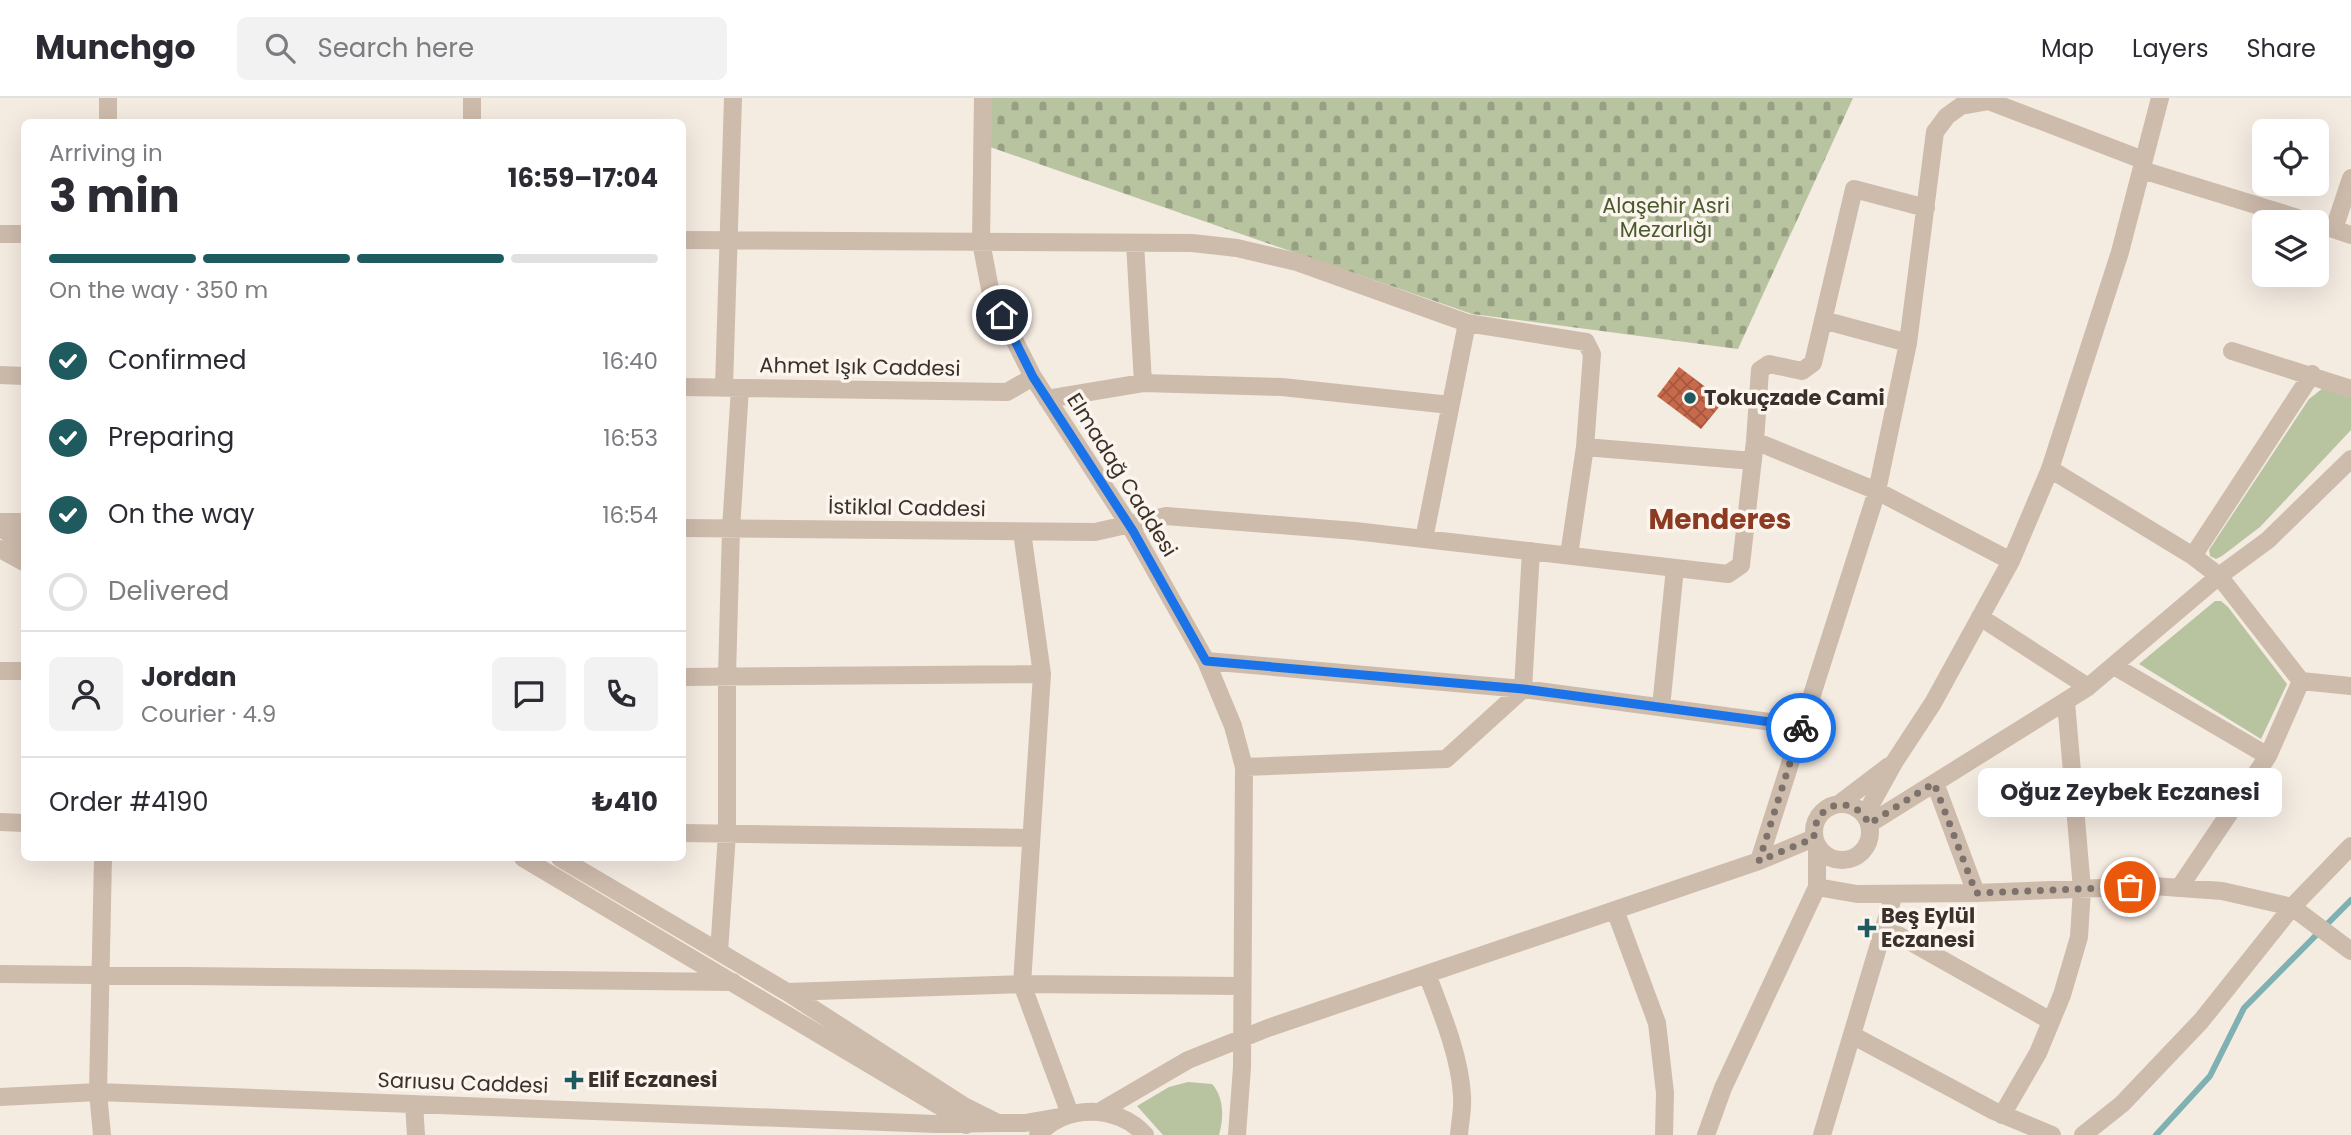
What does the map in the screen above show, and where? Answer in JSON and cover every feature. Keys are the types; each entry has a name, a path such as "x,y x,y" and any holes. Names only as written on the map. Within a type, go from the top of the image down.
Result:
{"street":[{"path":"108,98 108,119"},
{"path":"472,98 472,119"},
{"path":"719,952 727,834 733,98"},
{"name":"Elmadağ Caddesi","path":"983,98 981,242 991,294 1033,377 1130,526 1206,661 1233,726 1244,767 1240,1040 1242,1067 1237,1135"},
{"path":"1817,887 1856,857 1868,843 1870,834 1867,820 1895,761 1933,703 2011,561 2050,469 2120,252 2160,98"},
{"path":"1759,861 1877,491 1908,343 1936,132 1947,116 1961,106 1987,99 2142,165 2275,210"},
{"path":"2334,229 2351,178"},
{"path":"1908,343 1823,320 1854,189 1926,208"},
{"path":"0,234 21,234"},
{"path":"686,240 1192,243 1237,248 1297,262 1467,323 1586,342 1592,354 1585,447 1569,555"},
{"path":"1135,243 1143,383"},
{"name":"İstiklal Caddesi","path":"686,528 1095,532 1166,516 1424,538 1728,574 1741,565 1760,370 1769,365 1802,371 1813,363 1823,320"},
{"path":"1424,538 1467,323"},
{"path":"2232,351 2312,374 2351,389"},
{"path":"2193,556 2312,374"},
{"path":"0,375 21,376"},
{"name":"Ahmet Işık Caddesi","path":"686,387 1007,392 1033,377"},
{"path":"1047,399 1143,383 1282,387 1450,405"},
{"path":"1755,441 1877,491 2011,561"},
{"path":"1585,447 1753,461"},
{"path":"1867,820 1934,783 2088,687 2218,576 2267,540 2351,459"},
{"path":"2050,469 2193,556 2218,576 2301,681 2351,686"},
{"path":"0,522 21,522"},
{"path":"0,528 21,540"},
{"path":"1022,531 1042,674 1022,984 1068,1115 1043,1128 1038,1135"},
{"path":"0,549 21,560"},
{"path":"1244,767 1446,759 1523,689 1531,551"},
{"path":"1661,707 1675,568"},
{"path":"1980,617 2088,687"},
{"path":"1206,661 1523,689 1801,726"},
{"path":"2114,666 2269,755"},
{"path":"0,671 21,671"},
{"path":"686,677 1042,674"},
{"path":"2179,888 2269,755 2301,681"},
{"path":"2002,1115 2038,1053 2062,995 2079,937 2082,889 2066,702"},
{"path":"1706,1135 1723,1088 1817,887 1814,829 1821,813 1839,804 1895,761"},
{"path":"1934,783 1976,893"},
{"path":"1839,804 1849,805 1867,820"},
{"path":"0,822 21,823"},
{"path":"686,833 1031,838"},
{"path":"1099,1112 1188,1060 1240,1040 1816,842"},
{"path":"1816,842 1830,858 1847,860 1856,857"},
{"path":"2083,1135 2122,1104 2201,1021 2351,846"},
{"path":"102,1135 99,1092 103,861"},
{"path":"528,861 948,1111 971,1130"},
{"path":"565,861 787,992 964,1106 998,1123"},
{"path":"1817,887 1857,894 1976,893 2153,886 2222,891 2297,910 2351,951"},
{"path":"1822,1135 1894,894"},
{"path":"1615,910 1657,1023 1665,1093 1664,1135"},
{"path":"1884,927 2051,1021"},
{"path":"0,974 733,982"},
{"path":"1427,974 1454,1054 1462,1096 1459,1135"},
{"path":"787,992 1022,984 1241,986"},
{"path":"1852,1035 2002,1115 2052,1135"},
{"name":"Sarıusu Caddesi","path":"0,1097 99,1092 936,1124 971,1130 998,1123 1025,1123 1099,1112"},
{"path":"414,1104 416,1135"},
{"path":"1099,1112 1121,1117 1145,1135"},
{"path":"920,1135 936,1124"}],"green space":[{"name":"Alaşehir Asri Mezarlığı","path":"990,98 1853,98 1738,349 1472,314 990,147"},
{"path":"2323,388 2351,395 2351,430 2260,527 2222,556 2216,559 2210,556 2209,550 2309,399"},
{"path":"2215,601 2221,601 2228,607 2287,684 2261,739 2139,664"},
{"path":"1188,1082 1212,1084 1216,1089 1222,1108 1219,1135 1163,1135 1137,1106 1169,1087"}],"building":[{"name":"Tokuçzade Cami","path":"1679,367 1724,401 1701,429 1657,396"}],"waterway":[{"path":"2156,1135 2210,1076 2244,1008 2351,900"}],"way so far":[{"path":"1801,728 1759,861 1814,838 1816,820 1829,807 1839,804 1857,808 1865,815 1869,824 1934,783 1976,893 2130,887"}],"place":[{"name":"Tokuçzade Cami","path":"1690,398"},
{"name":"Oğuz Zeybek Eczanesi","path":"2130,887"},
{"name":"Beş Eylül Eczanesi","path":"1867,928"},
{"name":"Elif Eczanesi","path":"574,1080"}],"district":[{"name":"Menderes","path":"1720,519"}],"route":[{"path":"1002,315 1033,377 1133,531 1206,661 1523,689 1801,728"}]}
